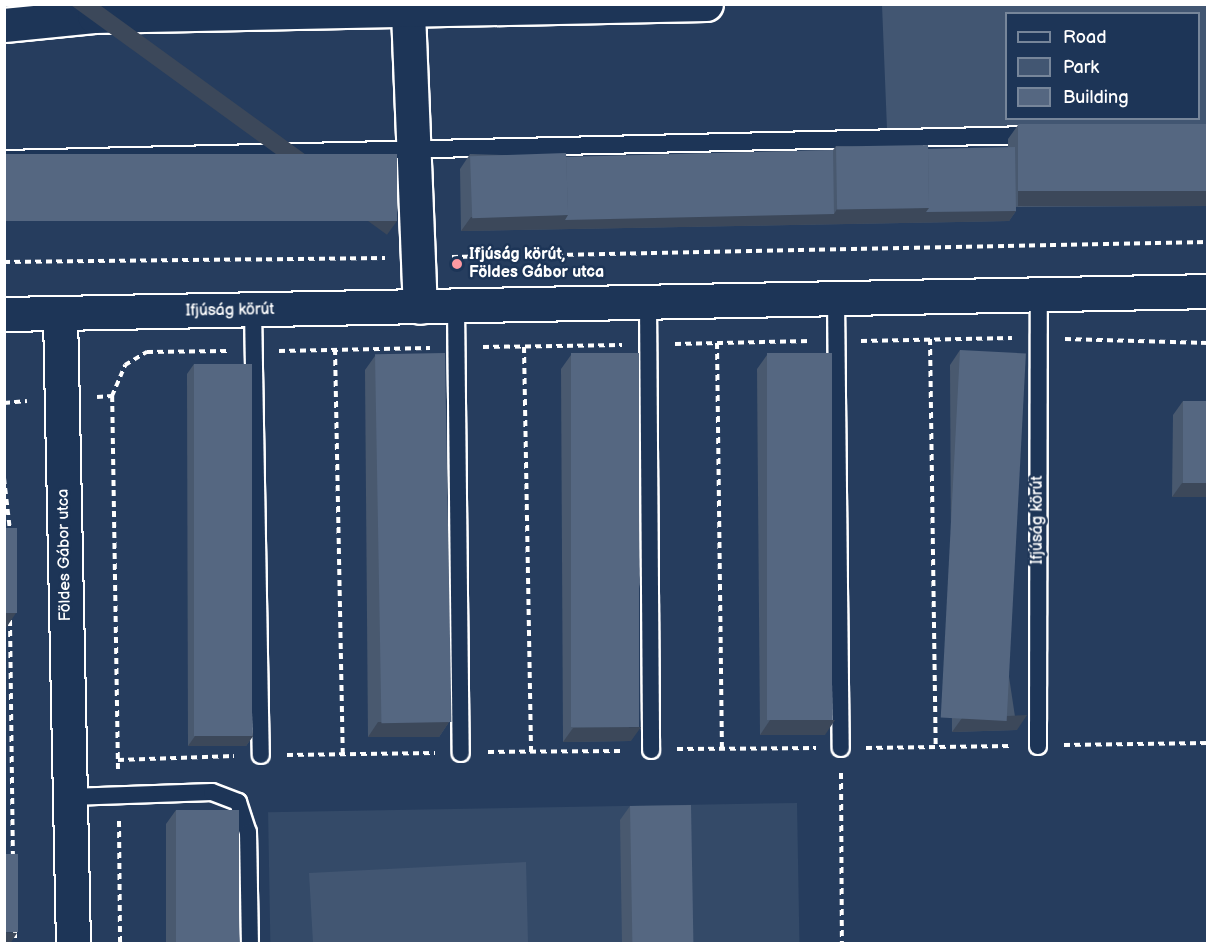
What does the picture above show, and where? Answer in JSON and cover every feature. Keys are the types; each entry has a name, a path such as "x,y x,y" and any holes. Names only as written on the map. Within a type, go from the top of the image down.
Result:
{"street":[{"path":"4,25 118,10 408,12 706,4"},
{"path":"408,12 420,307"},
{"name":"Ifjúság körút","path":"4,314 1208,291"},
{"name":"Földes Gábor utca","path":"60,314 73,944"}],"lane":[{"path":"4,159 1053,135"},
{"name":"Ifjúság körút","path":"1038,746 1039,295"},
{"path":"836,299 841,748"},
{"path":"648,302 651,750"},
{"path":"456,306 461,753"},
{"path":"253,310 261,755"},
{"path":"70,797 212,792 238,802 248,832 250,944"}],"path":[{"path":"4,262 418,258 1208,242"},
{"path":"930,339 936,747"},
{"path":"717,343 722,747"},
{"path":"525,347 531,752"},
{"path":"335,349 343,754"},
{"path":"112,396 120,944"},
{"path":"4,478 10,537"},
{"path":"10,615 7,648 7,747 13,862"},
{"path":"841,748 842,944"},
{"path":"14,920 15,944"}],"shaded area":[{"path":"797,803 799,943 270,944 268,812"}],"green space":[{"path":"882,5 1207,5 1207,124 887,129"},
{"path":"526,862 528,943 313,943 309,873"}],"building":[{"path":"1018,124 1208,124 1208,191 1018,191"},
{"path":"928,145 929,208 837,210 836,147"},
{"path":"1015,147 1016,211 926,212 929,208 928,149"},
{"path":"833,150 834,214 565,220 568,215 566,157"},
{"path":"566,153 568,215 472,218 470,156"},
{"path":"4,154 397,154 397,221 4,221"},
{"path":"960,350 1026,353 1007,721 941,717"},
{"path":"445,353 451,722 381,723 375,354"},
{"path":"571,353 639,353 639,727 571,727"},
{"path":"767,353 832,353 832,720 767,720"},
{"path":"194,364 252,364 252,736 194,736"},
{"path":"1183,401 1208,401 1208,483 1183,483"},
{"path":"4,528 17,528 17,613 4,613"},
{"path":"691,805 693,944 632,944 630,806"},
{"path":"176,810 239,810 239,944 176,944"},
{"path":"4,854 18,854 18,932 4,932"}],"place":[{"name":"Ifjúság körút, Földes Gábor utca","path":"457,264"}]}
